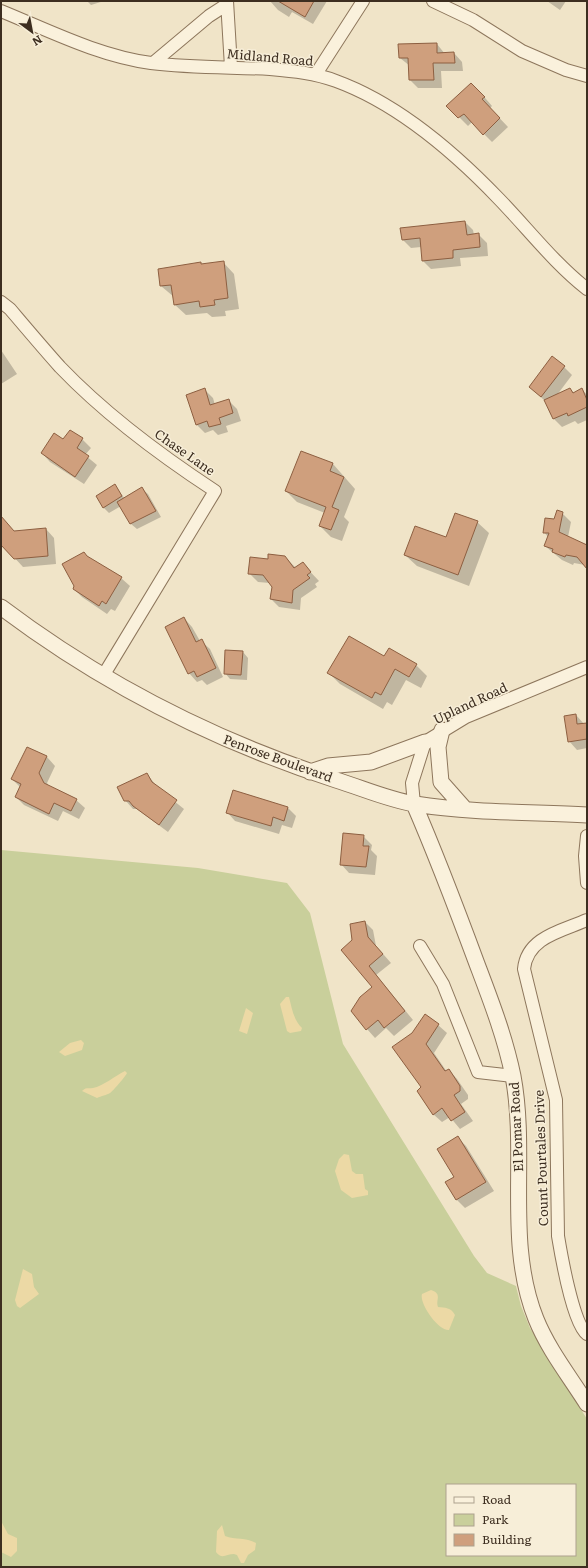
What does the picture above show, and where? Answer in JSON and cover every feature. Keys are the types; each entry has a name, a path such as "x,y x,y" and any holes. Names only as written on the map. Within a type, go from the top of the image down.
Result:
{"street":[{"path":"316,74 364,1"},
{"path":"433,1 473,20 522,51 567,71 587,76"},
{"path":"153,63 209,16 227,3"},
{"path":"227,3 230,67"},
{"name":"Midland Road","path":"1,11 105,52 127,59 153,63 316,74 337,81 378,100 421,127 499,199 566,273 587,289"},
{"name":"Chase Lane","path":"1,302 10,309 62,368 124,424 154,450 216,491 103,676"},
{"name":"Penrose Boulevard","path":"1,607 30,629 103,676 207,732 310,772 414,804 587,815"},
{"name":"Upland Road","path":"424,742 466,717 587,666"},
{"path":"442,730 438,747 441,782 464,808"},
{"path":"310,772 328,766 371,762 424,742"},
{"path":"414,804 412,783 424,742"},
{"name":"El Pomar Road","path":"414,804 446,879 491,1001 502,1034 513,1076 517,1109 519,1225 522,1256 530,1300 536,1319 546,1338 587,1404"},
{"path":"587,836 585,856 587,883"},
{"name":"Count Pourtales Drive","path":"587,920 540,940 531,947 525,958 524,968 556,1100 558,1236 561,1256 578,1321 587,1334"},
{"path":"420,946 443,984 478,1072 513,1076"}],"green space":[{"path":"1,850 198,868 287,883 310,913 343,1044 474,1256 487,1273 516,1286 521,1306 530,1328 587,1419 587,1567 1,1567"}],"sand":[{"path":"286,997 289,997 295,1017 302,1028 301,1031 290,1033 287,1031 280,1004"},
{"path":"246,1008 253,1013 247,1034 239,1031"},
{"path":"81,1040 84,1043 82,1050 65,1056 59,1052 70,1043"},
{"path":"125,1071 127,1073 126,1075 109,1094 97,1098 82,1091 101,1085"},
{"path":"344,1154 349,1155 352,1171 356,1174 363,1174 365,1189 368,1191 368,1195 352,1198 341,1190 335,1171 339,1159"},
{"path":"23,1269 32,1274 34,1287 39,1294 20,1308 17,1306 15,1300"},
{"path":"431,1290 438,1295 438,1307 450,1309 455,1315 449,1330 440,1326 430,1316 423,1304 422,1294"},
{"path":"1,1521 8,1534 17,1538 17,1551 11,1557 1,1552"},
{"path":"222,1525 225,1536 256,1543 255,1550 248,1555 244,1563 241,1563 237,1555 220,1556 216,1552 217,1531"}],"building":[{"path":"278,1 314,1 305,17"},
{"path":"437,43 437,53 454,52 455,63 433,63 434,80 409,80 408,58 399,58 398,44"},
{"path":"471,83 485,97 482,99 500,118 483,135 464,114 458,118 446,106"},
{"path":"465,221 467,235 479,233 480,247 453,250 453,258 422,261 420,238 402,240 400,228"},
{"path":"224,261 228,298 214,300 215,305 200,307 199,301 174,305 171,285 160,286 158,269 201,262 201,264"},
{"path":"552,356 565,366 541,397 529,387"},
{"path":"205,388 210,405 229,399 233,413 219,418 221,424 209,427 207,421 196,425 186,395"},
{"path":"570,388 573,393 582,388 587,400 587,407 568,416 567,413 553,419 544,400"},
{"path":"70,430 83,438 77,448 89,456 75,477 41,453 54,433 63,439"},
{"path":"301,451 333,463 330,471 344,477 332,507 339,510 331,530 319,526 326,507 285,491"},
{"path":"115,484 122,496 103,508 96,496"},
{"path":"142,487 156,511 130,524 117,502"},
{"path":"557,510 563,512 559,532 587,545 587,569 577,557 566,555 565,557 552,552 553,549 544,546 549,533 543,533 545,518 554,519"},
{"path":"455,513 478,521 458,575 404,555 415,526 446,537"},
{"path":"1,516 14,531 46,528 48,556 14,559 1,545"},
{"path":"84,552 87,556 122,577 106,604 102,601 99,606 73,589 74,586 62,564"},
{"path":"268,554 285,556 294,568 303,562 311,572 307,575 310,578 293,590 292,603 270,599 272,587 263,575 248,574 250,557 268,559"},
{"path":"184,617 196,642 202,639 216,668 197,677 194,671 188,674 165,627"},
{"path":"349,636 384,656 389,648 417,664 409,677 395,669 381,695 375,692 372,698 327,673"},
{"path":"225,650 243,651 241,675 224,674"},
{"path":"576,714 577,724 587,723 587,739 568,742 564,716"},
{"path":"27,747 47,756 39,773 44,783 77,799 71,811 54,803 49,814 15,797 21,784 11,779"},
{"path":"147,773 152,782 177,800 159,825 133,806 129,801 124,801 117,787"},
{"path":"233,790 288,807 284,821 273,817 271,826 226,813"},
{"path":"343,833 364,835 363,846 369,846 366,867 340,865"},
{"path":"365,921 368,937 383,954 369,966 405,1011 384,1028 378,1020 366,1030 351,1011 360,997 372,987 341,950 352,940 350,924"},
{"path":"425,1014 439,1024 426,1044 445,1071 449,1069 460,1086 460,1091 454,1095 465,1112 451,1121 442,1108 433,1115 417,1091 421,1087 392,1047 412,1033"},
{"path":"458,1136 486,1182 456,1200 445,1182 454,1177 437,1149"}]}
